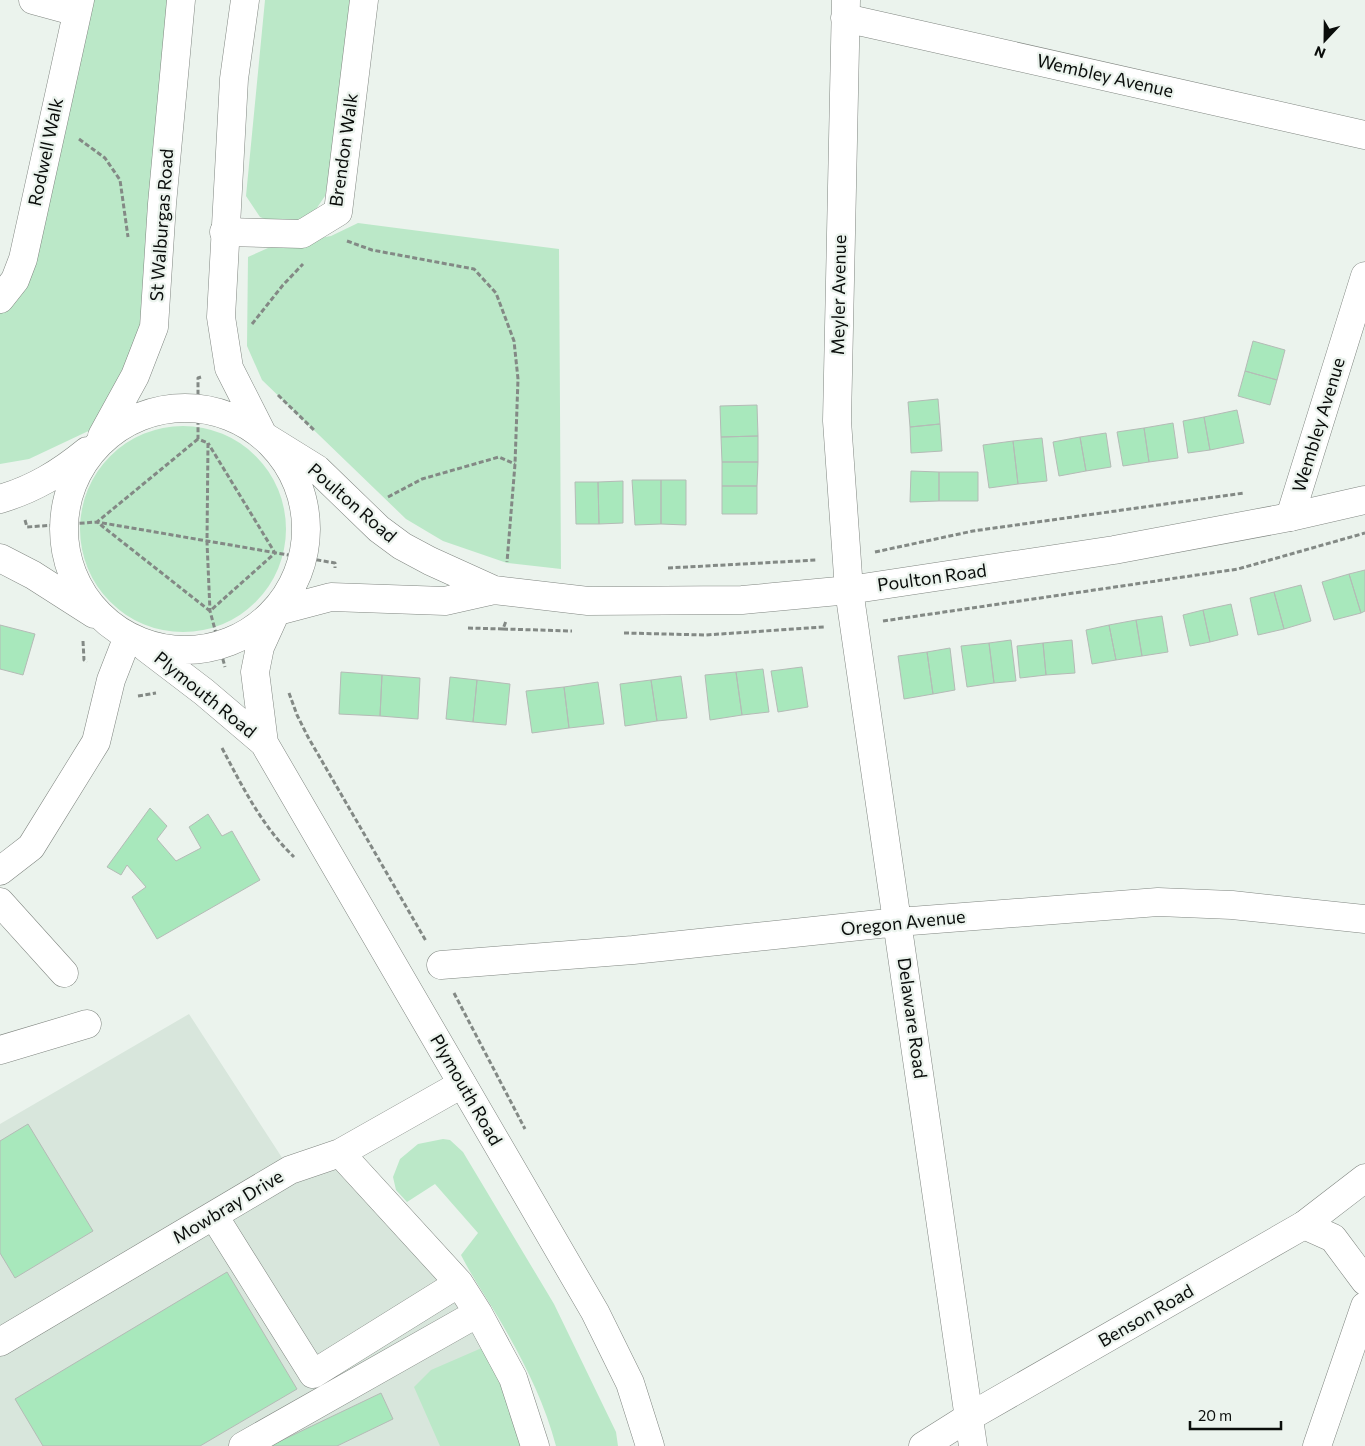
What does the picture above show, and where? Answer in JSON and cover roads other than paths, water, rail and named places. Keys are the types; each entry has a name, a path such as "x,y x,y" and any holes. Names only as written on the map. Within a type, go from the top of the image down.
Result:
{"street":[{"path":"33,0 78,6"},
{"name":"St Walburgas Road","path":"104,621 85,594 73,567 64,524 69,497 135,376 154,327 163,195 181,0"},
{"path":"245,0 234,79 224,232 221,317 223,343 229,368 264,436"},
{"name":"Brendon Walk","path":"224,232 302,234 334,224 364,0"},
{"name":"Rodwell Walk","path":"0,299 15,280 23,259 78,6"},
{"name":"Wembley Avenue","path":"846,9 1365,136"},
{"name":"Meyler Avenue","path":"846,9 837,421 849,590"},
{"name":"Wembley Avenue","path":"1290,517 1365,276"},
{"name":"Poulton Road","path":"99,441 122,424 147,413 170,408 197,408 244,423 317,469 358,509 402,546 494,590"},
{"name":"Plymouth Road","path":"264,436 291,478 298,496 303,522 302,557 295,579 260,647 255,672 264,743"},
{"path":"0,499 34,487 62,471 99,441"},
{"name":"Poulton Road","path":"276,613 331,597 445,600 494,590 588,601 742,600 849,590 1095,554 1290,517 1365,500"},
{"path":"0,558 58,590 104,621"},
{"name":"Delaware Road","path":"849,590 974,1446"},
{"path":"0,871 31,847 96,742 111,680 136,643 188,650 219,645 254,628 276,613"},
{"name":"Plymouth Road","path":"104,621 204,692 264,743 330,854 613,1347 630,1383 650,1446"},
{"path":"0,902 64,972"},
{"name":"Oregon Avenue","path":"441,966 633,950 898,922 1158,902 1232,905 1365,919"},
{"path":"0,1050 87,1024"},
{"name":"Mowbray Drive","path":"0,1342 290,1170 340,1153 462,1084"},
{"path":"340,1153 459,1284 478,1313 513,1378 535,1446"},
{"name":"Benson Road","path":"923,1446 969,1417 1304,1225 1365,1178"},
{"path":"214,1216 313,1374 459,1284"},
{"path":"1304,1225 1333,1238 1365,1281"},
{"path":"1318,1446 1365,1306"},
{"path":"243,1446 478,1313"}]}
